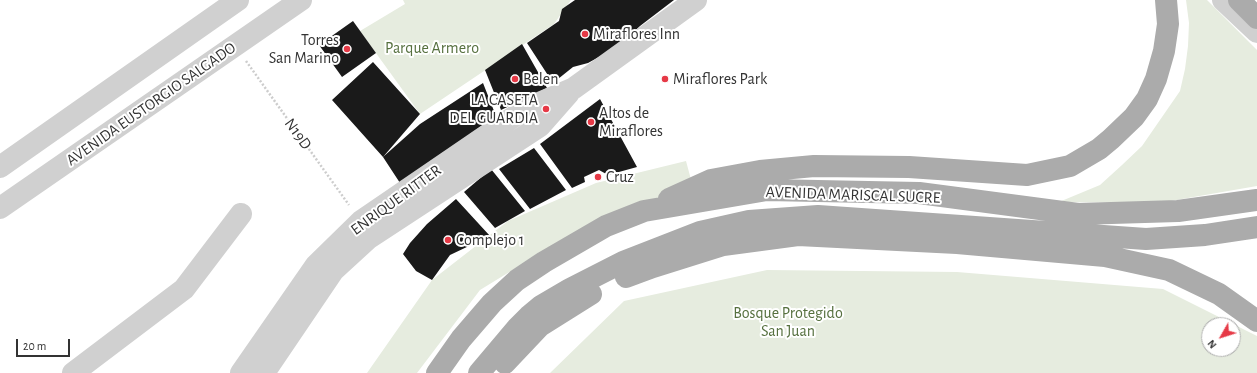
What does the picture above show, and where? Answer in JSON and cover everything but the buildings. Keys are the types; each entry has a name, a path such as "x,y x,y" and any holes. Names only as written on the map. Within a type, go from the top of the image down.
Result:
{"main road":[{"path":"644,211 711,180 760,170 814,166 893,167 1027,175 1070,166 1099,149 1111,139 1134,117 1147,98 1156,79 1164,51 1168,24 1166,0"},
{"path":"1239,0 1257,18"},
{"name":"AVENIDA MARISCAL SUCRE","path":"437,373 461,339 492,303 517,280 544,262 606,226 644,211 767,190 919,194 1078,214 1178,211 1257,200"},
{"name":"AVENIDA MARISCAL SUCRE","path":"479,373 517,328 541,306 623,262 700,232 749,221 818,216 1146,239 1204,235 1257,227"},
{"path":"496,373 540,326 604,286 653,267 723,245 798,235 957,243 1105,256 1169,270 1219,294 1257,320"}],"street":[{"path":"0,166 238,0"},
{"name":"AVENIDA EUSTORGIO SALGADO","path":"0,208 302,0"},
{"name":"ENRIQUE RITTER","path":"264,373 333,271 369,238 540,126 574,88 696,0"},
{"path":"1223,0 1257,32"},
{"name":"ENRIQUE RITTER","path":"241,373 316,265 361,221 525,109 574,88"},
{"path":"73,373 184,290 240,214"}],"path":[{"name":"N19D","path":"235,46 361,221"}],"green space":[{"name":"Parque Armero","path":"403,0 571,0 554,24 420,114 360,31 405,4"},
{"path":"1186,0 1207,0 1257,50 1257,186 1159,203 1059,202 1100,185 1122,165 1142,146 1180,91 1188,46 1189,23"},
{"path":"686,161 693,187 555,244 480,290 417,373 367,373 432,280 508,221 596,183"},
{"name":"Bosque Protegido San Juan","path":"767,270 957,272 1163,289 1219,317 1201,317 1201,357 1241,357 1241,328 1257,336 1257,373 550,373 624,301"}],"place":[{"name":"Miraflores Inn","path":"585,34"},
{"name":"Torres San Marino","path":"347,49"},
{"name":"Belen","path":"515,79"},
{"name":"Miraflores Park","path":"665,79"},
{"name":"LA CASETA DEL GUARDIA","path":"546,109"},
{"name":"Altos de Miraflores","path":"591,122"},
{"name":"Cruz","path":"598,177"},
{"name":"Complejo 1","path":"448,240"}]}
